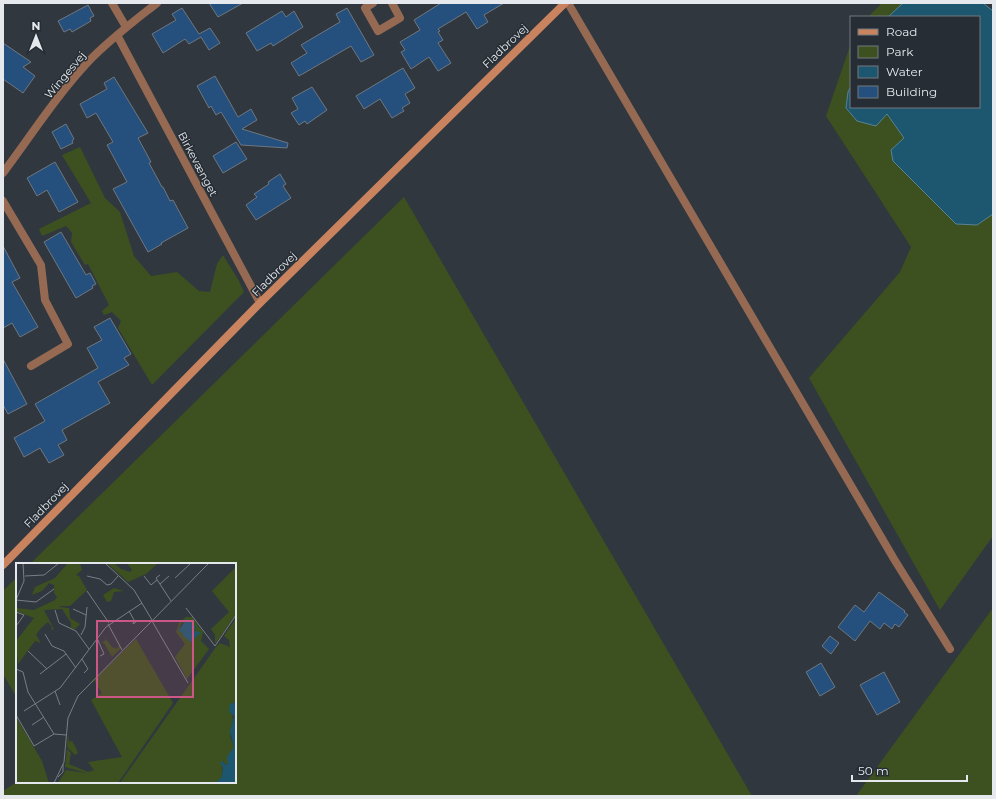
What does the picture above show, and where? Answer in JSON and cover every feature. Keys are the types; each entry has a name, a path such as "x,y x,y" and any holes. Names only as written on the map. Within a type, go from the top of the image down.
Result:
{"main road":[{"name":"Fladbrovej","path":"3,565 260,303 565,3"}],"street":[{"path":"112,3 126,27"},
{"name":"Wingesvej","path":"3,174 69,85 88,62 126,27 157,3"},
{"path":"374,3 365,8 378,31 400,18 392,3"},
{"path":"568,3 894,559 950,650"},
{"name":"Birkevænget","path":"117,36 260,303"},
{"path":"3,200 41,266 45,300 68,344 30,366"}],"green space":[{"path":"882,3 903,3 889,16 869,16"},
{"path":"850,46 850,88 846,108 857,121 887,114 904,138 891,150 977,225 993,214 993,536 940,610 809,378 900,272 911,247 826,116"},
{"path":"80,147 105,198 120,212 134,256 151,276 177,272 199,291 210,292 217,264 223,255 244,292 152,385 118,328 121,321 112,312 104,315 102,311 109,305 88,264 85,265 71,242 72,233 66,226 42,236 39,229 91,203 62,155"},
{"path":"404,197 752,796 3,796 3,791 16,783 236,783 236,563 31,563"},
{"path":"16,578 16,696 3,674 3,591"},
{"path":"993,608 993,796 856,796"}],"water":[{"path":"903,3 983,3 993,11 993,214 977,225 956,224 893,161 891,150 904,138 887,114 876,126 857,121 846,108 850,88 850,108 980,108 980,16 889,16"}],"building":[{"path":"209,3 243,3 218,17"},
{"path":"441,3 504,3 484,15 488,22 477,29 466,12 438,29 440,31 438,32 443,40 438,43 451,63 438,71 429,57 411,69 401,52 405,50 400,42 420,30 414,20"},
{"path":"88,5 94,16 90,18 91,21 72,32 70,29 64,32 58,21"},
{"path":"182,8 199,34 210,28 220,43 209,50 201,37 189,44 185,39 163,53 152,34 176,20 172,14"},
{"path":"347,8 374,55 361,62 351,46 299,76 291,63 307,53 301,45 340,22 336,14"},
{"path":"282,11 286,17 294,11 303,27 273,46 271,43 257,51 246,33"},
{"path":"3,43 31,62 23,67 35,76 23,93 3,79"},
{"path":"403,68 415,88 405,94 410,103 402,108 404,111 392,118 380,99 364,109 356,96"},
{"path":"215,76 238,117 251,109 257,120 242,129 288,143 287,148 241,145 221,112 216,115 211,106 209,108 197,86"},
{"path":"114,77 148,133 138,138 151,162 149,163 170,201 173,200 188,228 148,252 113,189 127,182 107,145 113,142 96,113 87,118 80,104 107,89 104,83"},
{"path":"312,87 327,110 307,124 305,121 299,125 291,113 298,109 292,98"},
{"path":"66,124 74,139 72,141 73,143 61,149 52,132"},
{"path":"236,142 247,159 223,173 213,156"},
{"path":"55,162 78,202 59,212 47,190 37,196 27,178"},
{"path":"280,174 286,184 283,186 291,198 256,220 246,205 257,197 254,194 269,184 268,182"},
{"path":"61,232 86,275 90,273 96,284 92,286 93,288 76,298 44,242"},
{"path":"3,246 20,278 12,282 38,327 20,337 12,323 3,328"},
{"path":"110,318 131,354 124,358 129,365 98,382 110,403 62,430 67,440 58,445 64,455 49,463 40,448 24,457 14,438 45,421 35,404 98,368 87,348 102,340 94,327"},
{"path":"3,359 27,404 8,414 3,405"},
{"path":"879,592 905,611 904,612 908,615 899,627 895,624 892,629 884,623 880,629 870,621 855,641 838,627 855,605 864,612"},
{"path":"830,636 839,643 831,654 822,646"},
{"path":"821,663 835,687 820,696 806,672"},
{"path":"884,672 900,702 877,715 860,685"}]}
